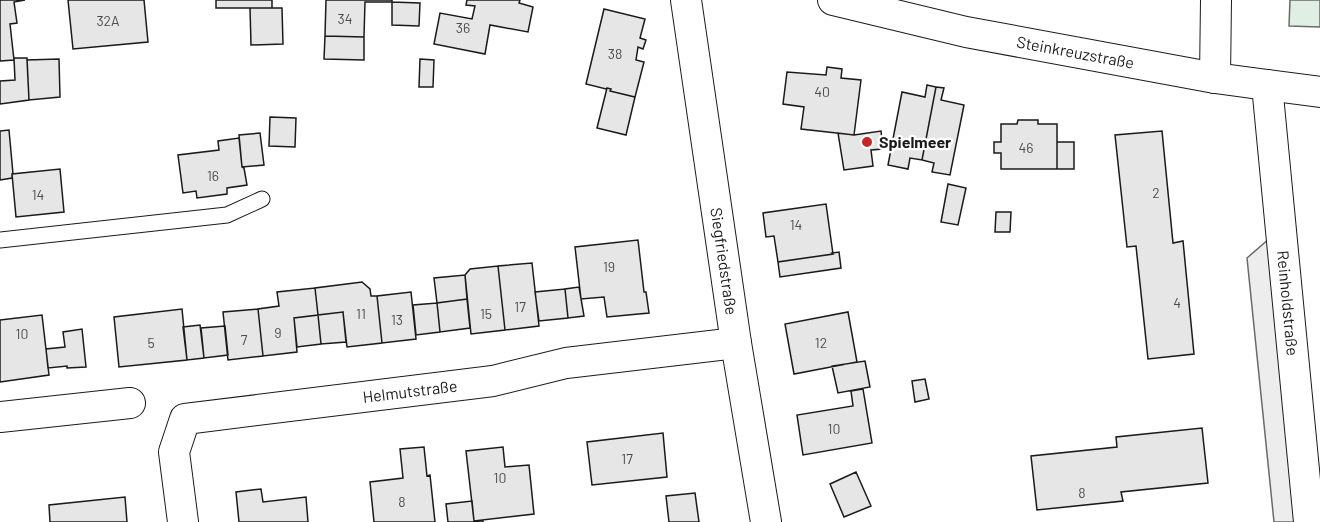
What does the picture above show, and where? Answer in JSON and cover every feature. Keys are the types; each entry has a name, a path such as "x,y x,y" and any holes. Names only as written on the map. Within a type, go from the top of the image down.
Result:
{"street":[{"name":"Siegfriedstraße","path":"686,0 736,343 766,522"},
{"name":"Steinkreuzstraße","path":"833,0 966,32 1215,78 1320,92"},
{"path":"1215,78 1216,0"},
{"name":"Reinholdstraße","path":"1267,85 1309,522"},
{"name":"Helmutstraße","path":"183,522 174,452 185,419 493,381 566,363 736,343"},
{"path":"0,417 130,403"}],"lane":[{"path":"0,240 227,215 262,199"}],"green space":[{"path":"1290,0 1320,0 1320,27 1289,26"}],"shaded area":[{"path":"1270,238 1298,522 1274,522 1247,258"}],"building":[{"path":"0,0 25,0 14,2 17,23 10,24 14,60 0,61"},
{"path":"68,0 144,0 148,42 73,49"},
{"path":"216,0 272,0 272,8 216,8"},
{"path":"326,0 392,0 392,2 365,2 364,37 325,36"},
{"path":"467,0 520,0 519,3 533,7 528,32 490,25 485,54 434,44 440,13 472,19 475,6 466,5"},
{"path":"392,2 420,3 419,26 392,25"},
{"path":"250,8 282,8 283,44 251,45"},
{"path":"604,9 645,19 640,38 646,40 643,49 638,47 636,60 644,62 635,97 586,84"},
{"path":"325,36 364,37 364,60 324,59"},
{"path":"14,58 27,58 29,100 0,104 0,81 15,80"},
{"path":"59,59 60,97 29,100 27,60"},
{"path":"420,59 434,60 433,87 419,87"},
{"path":"827,67 842,69 841,78 861,80 854,135 801,129 804,107 783,104 787,72 826,75"},
{"path":"927,85 936,87 922,160 910,158 908,169 888,165 902,92 925,97"},
{"path":"936,87 944,88 941,100 964,105 950,175 932,172 934,163 922,160"},
{"path":"607,88 611,89 610,91 635,97 626,135 597,128"},
{"path":"270,117 296,118 295,147 269,146"},
{"path":"1018,120 1038,120 1038,124 1057,124 1057,169 1001,169 1001,153 994,153 994,142 1001,142 1001,124 1017,124"},
{"path":"9,130 13,174 12,178 0,180 0,131"},
{"path":"881,131 883,149 871,150 873,166 844,170 838,133 854,135"},
{"path":"1162,131 1173,243 1183,241 1194,354 1148,359 1136,246 1127,247 1115,135"},
{"path":"260,133 264,165 242,167 239,135"},
{"path":"239,138 242,167 247,185 227,188 227,194 197,198 196,191 183,193 178,155 219,150 218,141"},
{"path":"1057,142 1074,142 1074,169 1057,169"},
{"path":"60,169 64,212 16,217 12,174"},
{"path":"948,184 966,188 958,225 941,222"},
{"path":"826,204 833,254 778,262 774,236 766,237 763,213"},
{"path":"996,212 1011,212 1010,232 995,232"},
{"path":"638,240 644,292 646,292 649,313 607,317 604,297 581,299 575,247"},
{"path":"839,252 841,268 780,277 778,262"},
{"path":"532,263 539,326 505,330 498,266"},
{"path":"498,266 505,330 471,334 465,275 470,269"},
{"path":"465,275 467,299 437,303 434,278"},
{"path":"362,282 370,289 371,296 377,296 382,343 347,347 343,312 318,315 315,288"},
{"path":"579,287 584,316 568,318 565,289"},
{"path":"315,288 318,315 294,318 297,352 263,356 258,309 279,306 277,292"},
{"path":"565,289 568,318 539,321 535,292"},
{"path":"411,292 416,339 382,343 377,296"},
{"path":"467,299 470,328 440,332 437,303"},
{"path":"437,303 440,332 416,335 413,305"},
{"path":"182,309 187,360 119,367 114,317"},
{"path":"258,309 263,356 228,360 223,312"},
{"path":"343,312 346,342 321,344 318,315"},
{"path":"848,312 857,362 794,374 785,324"},
{"path":"42,315 49,375 0,382 0,320"},
{"path":"318,315 321,344 297,347 294,318"},
{"path":"200,325 204,358 187,360 183,327"},
{"path":"225,326 228,355 204,358 201,328"},
{"path":"82,329 86,367 48,368 46,349 65,347 63,332"},
{"path":"865,361 870,387 838,393 832,366"},
{"path":"925,379 929,399 915,402 912,381"},
{"path":"863,389 872,443 803,455 797,415 853,406 851,391"},
{"path":"1202,428 1208,483 1121,492 1123,501 1037,510 1031,456 1117,447 1116,437"},
{"path":"663,433 667,477 592,485 587,442"},
{"path":"424,447 427,476 430,475 435,522 374,522 370,482 403,478 400,449"},
{"path":"503,447 505,467 529,465 534,514 474,521 466,451"},
{"path":"856,472 871,506 844,517 830,484"},
{"path":"261,489 263,502 306,497 308,522 239,522 236,492"},
{"path":"695,493 699,522 669,522 666,496"},
{"path":"125,497 127,522 50,522 49,505"},
{"path":"472,501 474,521 483,520 483,522 448,522 446,504"}],"place":[{"name":"Spielmeer","path":"867,142"}]}
